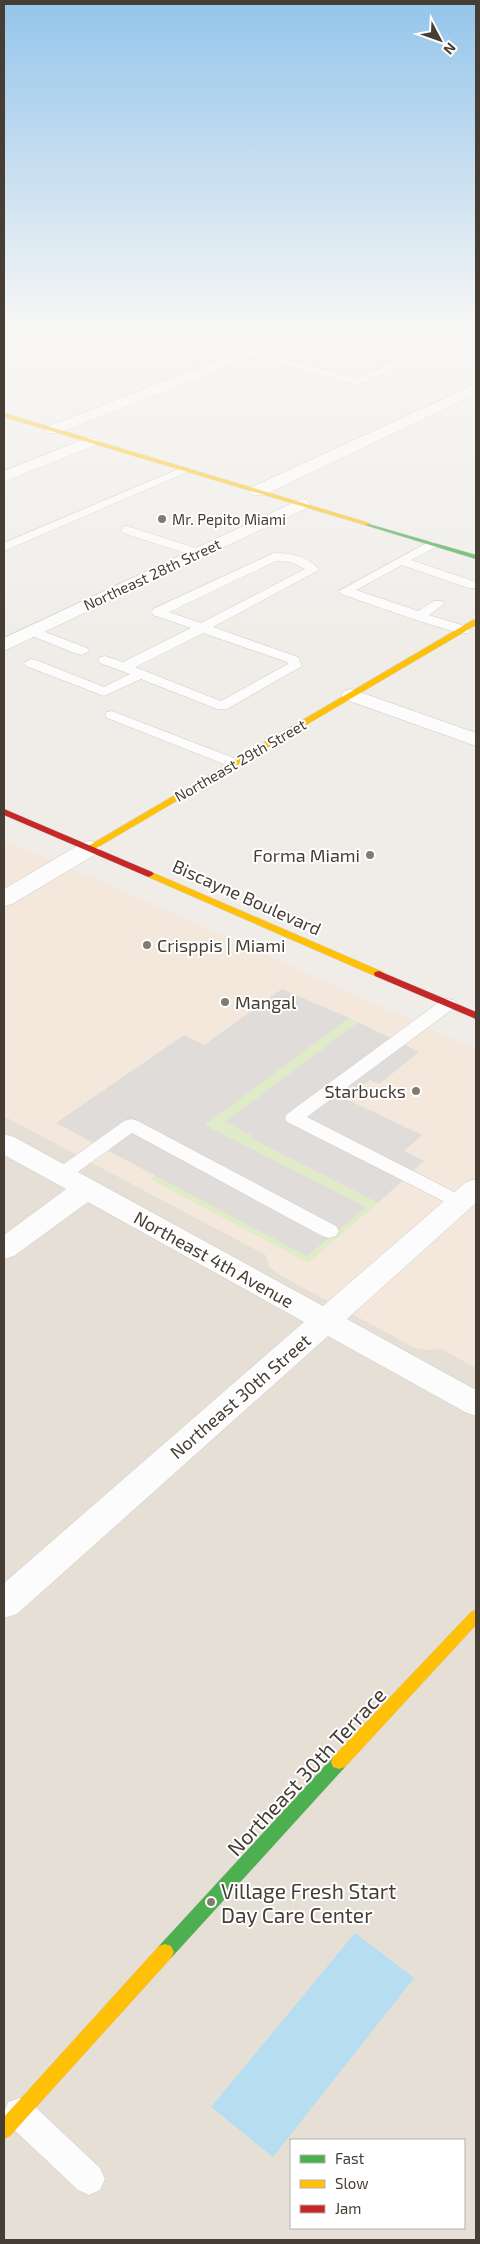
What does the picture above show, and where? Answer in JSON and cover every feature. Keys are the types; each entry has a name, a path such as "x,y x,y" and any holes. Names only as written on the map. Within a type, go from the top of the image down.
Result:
{"main road":[{"path":"68,435 476,557"},
{"name":"Northeast 29th Street","path":"90,848 476,622"},
{"name":"Biscayne Boulevard","path":"4,812 476,1016"},
{"name":"Northeast 30th Terrace","path":"11,2122 274,1832 476,1616"}],"street":[{"path":"258,491 377,435"},
{"path":"4,477 90,442"},
{"name":"Northeast 28th Street","path":"8,640 32,631 301,504"},
{"path":"351,695 476,740"},
{"name":"Northeast 29th Street","path":"4,899 90,848"},
{"name":"Northeast 4th Avenue","path":"4,1143 476,1404"},
{"path":"4,1249 74,1182"},
{"name":"Northeast 30th Street","path":"4,1604 468,1196"}],"lane":[{"path":"4,547 183,470"},
{"path":"127,530 198,553"},
{"path":"394,574 432,544"},
{"path":"105,660 124,668 222,706 295,666 293,660 202,628 158,612 274,557 284,556 308,564 314,570 307,575 202,628 124,668"},
{"path":"438,604 419,610 405,611 345,591 406,563 466,585"},
{"path":"411,579 427,570"},
{"path":"444,590 466,585"},
{"path":"356,594 380,589 372,600"},
{"path":"419,610 463,630"},
{"path":"32,631 82,651"},
{"path":"30,663 104,692 141,674"},
{"path":"112,715 234,763"},
{"path":"448,1004 294,1118 468,1196"},
{"path":"74,1182 132,1124 328,1231"},
{"path":"11,2122 89,2179"}],"shaded area":[{"path":"4,840 112,886 476,1049 476,1368 440,1348 429,1350 415,1348 278,1274 269,1267 266,1255 4,1116"},
{"path":"282,989 349,1018 205,1125 366,1207 307,1256 56,1123 184,1035 204,1045"},
{"path":"358,1022 419,1052 379,1084 370,1080 346,1099 422,1135 404,1151 424,1161 378,1203 250,1138 252,1136 225,1122"},
{"path":"4,1116 266,1255 269,1267 429,1350 440,1348 476,1368 476,2240 4,2240"}],"green space":[{"path":"349,1018 358,1022 225,1122 252,1136 250,1138 378,1203 308,1263 150,1179 156,1175 366,1207 205,1125"}],"water":[{"path":"355,1933 414,1978 273,2157 211,2107"}],"traffic: fast":[{"path":"367,524 476,557"},
{"path":"165,1952 339,1762"}],"traffic: slow":[{"path":"70,435 367,524"},
{"path":"90,848 476,622"},
{"path":"149,874 379,974"},
{"path":"339,1762 476,1616"},
{"path":"4,2130 165,1952"}],"traffic: jam":[{"path":"4,812 149,874"},
{"path":"379,974 476,1016"}],"place":[{"name":"Mr. Pepito Miami","path":"162,519"},
{"name":"Forma Miami","path":"370,855"},
{"name":"Crisppis | Miami","path":"147,945"},
{"name":"Mangal","path":"225,1002"},
{"name":"Starbucks","path":"416,1091"},
{"name":"Village Fresh Start Day Care Center","path":"211,1902"}]}
